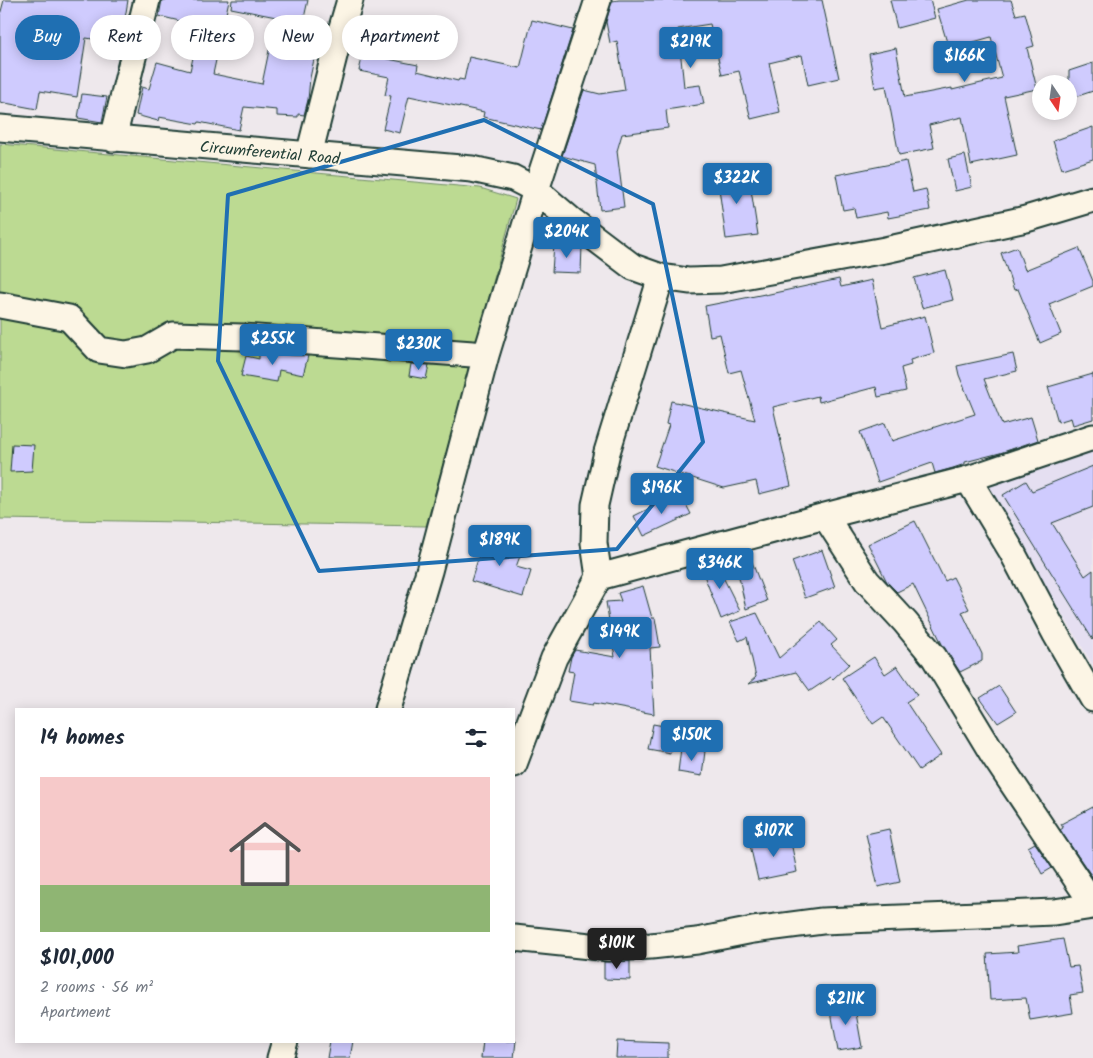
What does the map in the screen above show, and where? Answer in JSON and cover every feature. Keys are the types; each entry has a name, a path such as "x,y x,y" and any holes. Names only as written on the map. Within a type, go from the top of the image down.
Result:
{"street":[{"path":"113,139 147,0"},
{"path":"309,155 350,0"},
{"path":"388,708 429,571 486,355 536,190 598,0"},
{"name":"Circumferential Road","path":"0,128 472,169 513,178 536,190 571,220 632,267 661,277 688,281 721,280 904,246 1026,219 1093,199"},
{"path":"515,761 554,658 599,576 594,543 595,505 607,452 661,277"},
{"path":"0,306 69,318 99,350 126,354 147,350 173,335 243,337 486,355"},
{"path":"599,576 968,479 1093,437"},
{"path":"968,479 1011,550 1093,699"},
{"path":"515,938 609,948 697,941 753,930 822,921 1054,912 1093,905 994,756 934,658 867,581 825,516"},
{"path":"280,1058 284,1043"}],"highlighted area":[{"path":"484,120 653,204 703,442 617,549 319,571 218,361 228,195"}],"shaded area":[{"path":"1093,450 1093,665 988,490 996,480"}],"green space":[{"path":"0,144 480,188 516,199 426,526 0,519"}],"building":[{"path":"4,0 128,0 126,15 90,15 90,39 86,38 77,97 40,91 37,109 0,102 0,15"},
{"path":"162,0 229,0 226,15 171,15 171,19 159,15"},
{"path":"232,0 308,0 305,15 266,15 231,8"},
{"path":"822,0 839,78 808,85 802,55 769,63 780,112 751,119 739,71 722,75 710,24 678,29 684,87 700,85 704,104 666,110 668,128 622,134 617,151 624,207 600,210 595,165 562,156 584,90 600,94 625,90 617,41 610,43 606,22 612,1"},
{"path":"890,0 930,0 935,18 897,28"},
{"path":"969,0 1011,0 1016,15 1025,13 1034,46 1027,48 1034,75 1032,75 1032,90 1004,96 1017,155 971,165 962,117 929,125 934,148 899,155 886,86 875,88 869,54 896,48 905,97 952,88 952,90 1002,78 991,37 949,49 937,9"},
{"path":"532,20 573,30 541,130 483,117 484,112 409,96 400,133 383,129 391,96 385,95 389,77 359,71 362,60 393,60 418,65 417,71 458,81 459,79 464,80 469,57 520,68"},
{"path":"192,60 216,60 213,74 262,84 267,60 314,60 304,115 298,114 298,117 277,116 277,110 244,107 239,130 159,117 158,121 136,115 142,87 149,89 157,62 190,71"},
{"path":"1093,63 1093,91 1078,96 1078,75 1069,75 1069,71"},
{"path":"82,94 107,97 102,122 78,118"},
{"path":"1093,127 1093,159 1062,169 1053,141"},
{"path":"965,155 972,187 955,191 948,159"},
{"path":"906,161 913,192 926,189 930,210 888,218 887,212 856,218 854,208 843,210 836,175"},
{"path":"748,170 758,235 726,239 717,174"},
{"path":"554,244 582,246 581,273 552,272"},
{"path":"1017,247 1025,270 1079,248 1093,281 1093,286 1049,304 1061,334 1040,343 1018,289 1014,290 1001,253"},
{"path":"945,270 953,300 922,308 914,278"},
{"path":"839,279 841,287 872,280 882,327 925,316 934,353 910,360 911,365 901,368 906,391 878,397 876,387 819,402 818,396 773,407 791,486 759,494 756,481 724,488 655,466 669,425 666,424 671,401 755,420 741,370 729,373 720,334 710,336 705,306"},
{"path":"259,353 308,356 303,375 279,370 277,382 241,376 246,356 259,359"},
{"path":"1013,354 1017,371 984,379 1002,425 1031,417 1038,440 935,473 932,463 878,482 860,432 885,423 892,441 975,414 957,366"},
{"path":"411,364 429,365 426,379 409,376"},
{"path":"1093,374 1093,419 1073,425 1071,418 1058,422 1048,387"},
{"path":"12,444 34,445 32,471 10,472"},
{"path":"1093,466 1093,507 1052,523 1085,576 1093,570 1093,640 1003,495 1026,481 1032,491"},
{"path":"680,493 691,514 644,536 634,516"},
{"path":"915,521 945,581 953,577 969,609 962,612 982,654 982,661 960,672 942,644 913,584 897,592 887,582 868,544"},
{"path":"487,531 507,537 503,551 520,556 516,567 531,571 523,597 471,581"},
{"path":"822,550 835,587 805,598 792,561"},
{"path":"715,561 740,611 721,619 700,565"},
{"path":"752,562 767,601 746,609 737,568"},
{"path":"643,586 652,618 655,618 660,647 650,648 654,714 594,703 593,705 569,701 574,672 568,671 571,657 575,650 615,657 606,602 621,601 618,593"},
{"path":"757,613 779,658 821,622 837,640 831,645 849,664 833,679 831,677 810,691 796,672 748,684 756,677 747,637 739,641 730,622"},
{"path":"874,657 885,674 897,666 917,695 906,702 941,755 919,770 883,717 873,724 842,678"},
{"path":"999,686 1016,712 998,723 980,698"},
{"path":"653,724 675,728 670,753 648,749"},
{"path":"681,748 705,751 702,776 678,772"},
{"path":"1093,807 1093,878 1060,830 1063,828 1061,824"},
{"path":"889,829 900,882 878,887 866,834"},
{"path":"790,837 797,872 758,880 750,845"},
{"path":"1035,843 1052,868 1042,874 1028,847"},
{"path":"1063,939 1069,967 1078,966 1083,993 1070,995 1073,1013 1030,1020 1026,998 990,1000 987,954 1018,952 1017,946"},
{"path":"630,961 630,980 604,979 604,962"},
{"path":"854,1002 862,1047 838,1051 830,1006"},
{"path":"516,1041 514,1058 481,1058 483,1043 515,1043"},
{"path":"617,1041 668,1043 668,1058 616,1058"},
{"path":"330,1043 353,1043 350,1058 327,1058"}]}
